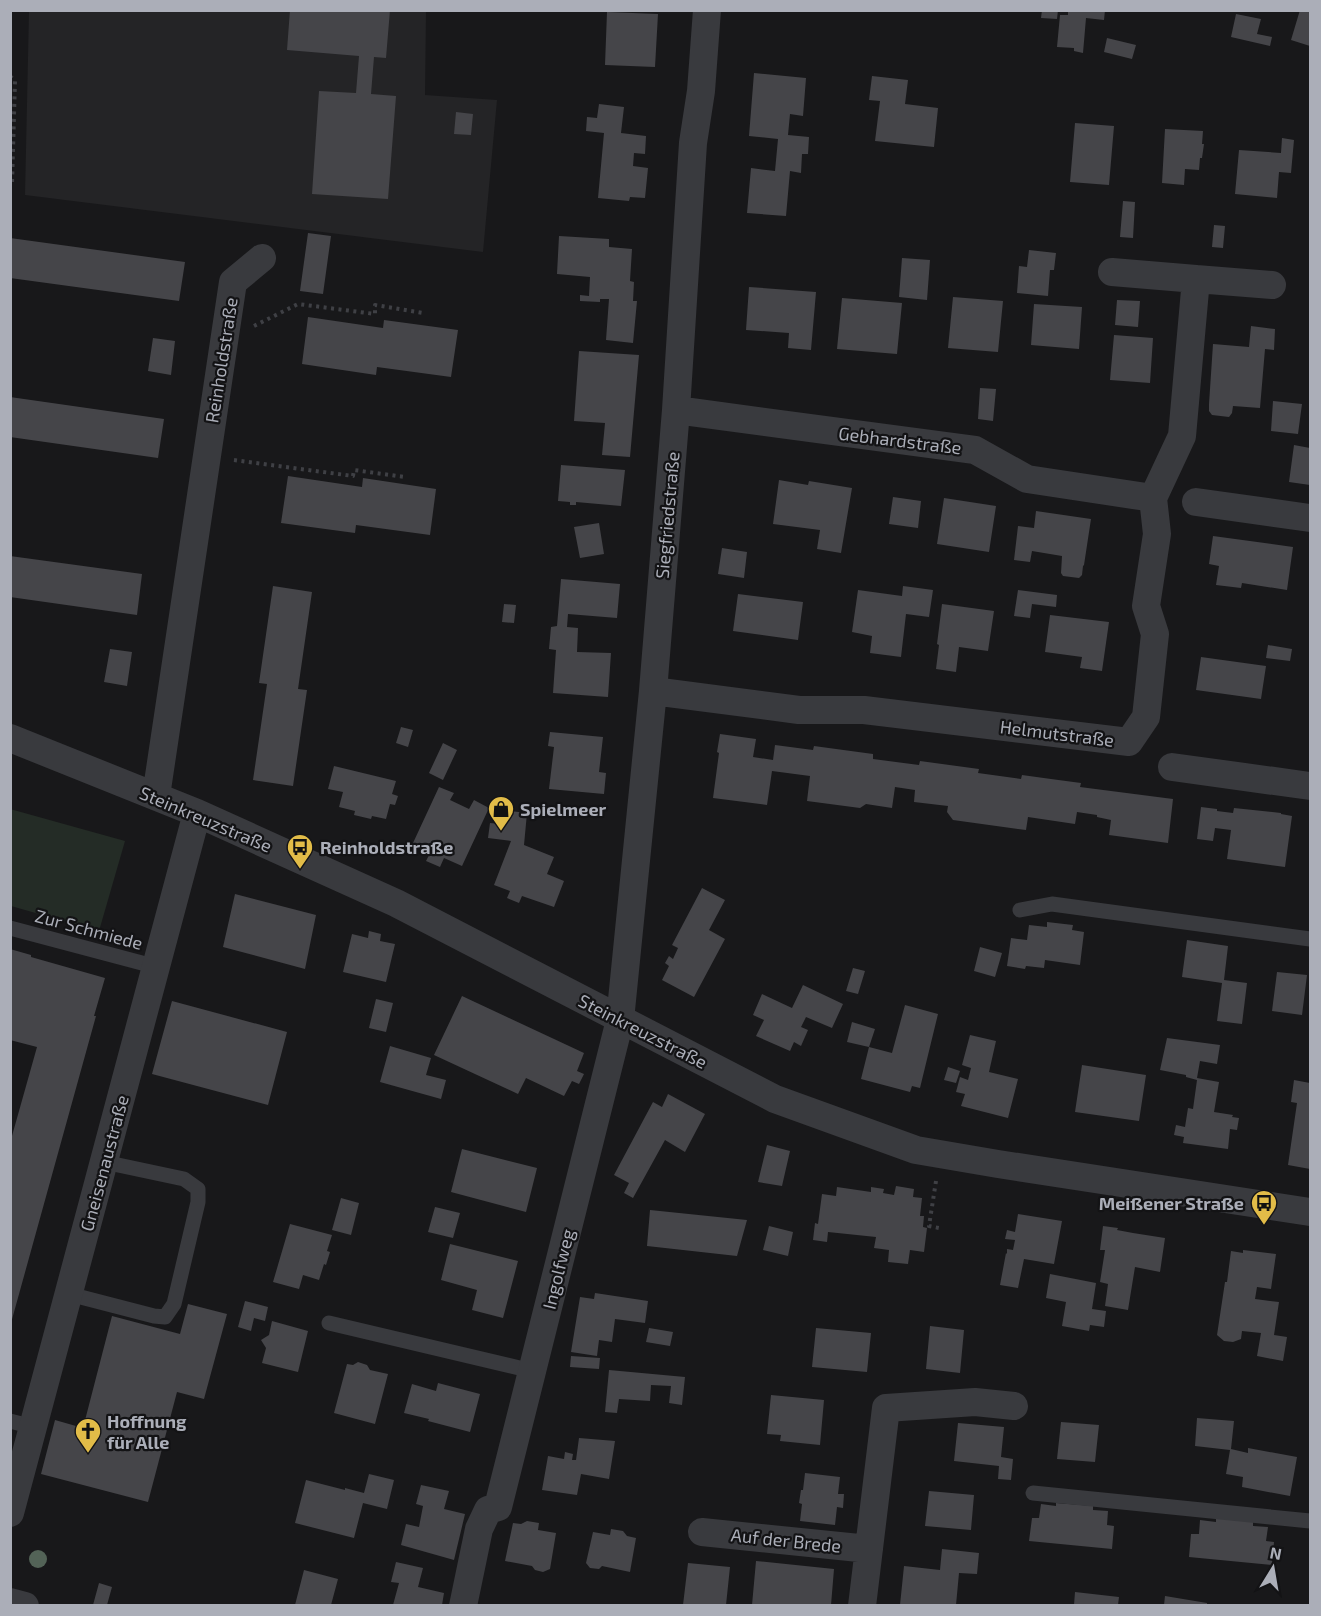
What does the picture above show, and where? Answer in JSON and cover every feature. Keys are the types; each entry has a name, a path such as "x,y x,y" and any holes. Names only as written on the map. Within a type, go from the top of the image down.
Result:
{"street":[{"name":"Siegfriedstraße","path":"620,1020 653,692 693,143 707,10"},
{"name":"Reinholdstraße","path":"156,796 233,282 262,258"},
{"path":"1112,272 1272,285"},
{"name":"Helmutstraße","path":"653,692 799,710 864,710 1129,742 1146,717 1155,634 1146,606 1156,534 1153,498 1182,436 1196,279"},
{"name":"Gebhardstraße","path":"675,411 975,450 1027,479 1153,498"},
{"path":"1196,502 1311,518"},
{"name":"Steinkreuzstraße","path":"10,738 197,813 396,903 775,1099 916,1150 1311,1212"},
{"path":"1172,767 1311,786"},
{"name":"Gneisenaustraße","path":"10,1513 22,1424 69,1294 197,813"},
{"name":"Ingolfweg","path":"463,1605 479,1529 488,1510 498,1507 620,1020"},
{"path":"862,1605 886,1408 975,1402 1014,1406"},
{"name":"Auf der Brede","path":"702,1532 869,1549"},
{"path":"10,1602 25,1605"}],"lane":[{"path":"1020,910 1052,904 1311,939"},
{"name":"Zur Schmiede","path":"10,928 157,967"},
{"path":"69,1294 154,1316 165,1317 174,1304 198,1202 198,1189 184,1179 104,1162"},
{"path":"329,1323 532,1371"},
{"path":"1033,1493 1311,1521"}],"path":[{"path":"10,76 15,81 12,184"},
{"path":"224,342 298,304 375,314 375,305 423,313"},
{"path":"207,456 353,476 354,470 405,477"},
{"path":"939,1227 929,1226 941,1154"}],"shaded area":[{"path":"29,11 426,11 425,95 497,100 483,252 25,195"},
{"path":"10,809 125,841 99,931 11,906"}],"building":[{"path":"290,10 390,10 386,58 374,57 371,94 396,96 388,199 312,194 319,91 356,93 359,56 287,50"},
{"path":"1042,10 1058,10 1057,19 1041,18"},
{"path":"1068,10 1105,10 1104,20 1086,18 1083,53 1074,51 1074,48 1057,47 1060,15 1068,15"},
{"path":"1300,10 1310,10 1310,46 1291,40"},
{"path":"607,12 658,14 655,67 605,65"},
{"path":"1236,14 1261,19 1257,34 1272,37 1270,46 1231,37"},
{"path":"1107,38 1136,45 1132,59 1104,52"},
{"path":"754,73 806,78 803,116 790,114 788,135 809,137 808,154 802,154 801,173 790,171 786,216 747,213 751,168 775,171 778,139 749,136"},
{"path":"872,76 908,80 905,104 938,108 934,147 875,141 880,101 869,100"},
{"path":"599,104 624,107 621,133 646,136 645,154 634,153 633,166 648,168 645,198 630,197 629,201 598,198 604,133 586,131 587,117 597,118"},
{"path":"456,112 473,114 471,135 454,134"},
{"path":"1075,123 1114,126 1109,185 1070,182"},
{"path":"1165,129 1203,131 1202,144 1204,144 1199,170 1185,169 1184,185 1162,183"},
{"path":"1282,138 1294,140 1291,173 1279,172 1277,198 1235,194 1239,150 1281,153"},
{"path":"1123,201 1135,202 1133,238 1120,237"},
{"path":"1214,225 1225,226 1223,248 1212,247"},
{"path":"308,233 331,236 323,294 300,291"},
{"path":"559,236 609,239 609,247 632,249 630,281 634,282 633,301 637,301 633,343 606,340 609,299 600,299 600,302 580,301 580,295 589,296 590,277 557,274"},
{"path":"10,238 185,262 179,301 10,278"},
{"path":"1029,250 1056,253 1054,270 1050,270 1048,296 1017,293 1019,266 1027,267"},
{"path":"902,258 930,260 927,300 899,297"},
{"path":"749,287 816,292 811,350 788,348 789,333 746,330"},
{"path":"953,297 1003,301 998,352 948,348"},
{"path":"842,298 902,303 897,354 837,349"},
{"path":"1117,300 1140,301 1138,327 1115,325"},
{"path":"1034,304 1082,307 1079,349 1031,345"},
{"path":"308,317 383,328 384,320 458,330 451,377 377,367 376,375 302,364"},
{"path":"1251,326 1275,329 1274,350 1265,349 1260,408 1233,406 1229,417 1212,415 1209,411 1209,404 1213,344 1249,347"},
{"path":"1114,335 1153,338 1150,383 1110,380"},
{"path":"153,338 175,341 171,375 148,371"},
{"path":"579,351 639,355 630,457 602,455 605,423 574,421"},
{"path":"980,388 996,389 993,421 978,419"},
{"path":"10,397 164,419 158,458 10,437"},
{"path":"1273,401 1302,404 1298,434 1271,431"},
{"path":"1294,445 1310,448 1310,485 1289,482"},
{"path":"561,465 625,470 621,506 576,502 576,505 570,505 570,502 558,501"},
{"path":"288,476 362,487 363,478 436,489 430,535 356,525 355,533 281,523"},
{"path":"779,480 808,485 809,481 852,488 841,553 817,549 820,530 773,524"},
{"path":"893,497 921,501 918,528 889,524"},
{"path":"944,498 996,506 989,552 937,544"},
{"path":"1036,511 1091,519 1082,575 1079,578 1063,576 1061,573 1062,556 1032,551 1030,562 1014,560 1018,526 1034,528"},
{"path":"599,523 604,554 580,558 574,527"},
{"path":"1213,536 1293,547 1287,590 1242,583 1241,588 1216,585 1219,566 1209,564"},
{"path":"722,548 747,552 744,578 718,574"},
{"path":"10,556 142,574 137,615 10,597"},
{"path":"561,579 620,584 617,618 568,614 567,627 578,628 577,652 611,653 608,697 553,693 556,650 549,649 551,627 557,626"},
{"path":"273,586 312,592 298,689 307,690 293,786 253,780 267,684 259,683"},
{"path":"903,586 933,590 929,617 906,614 901,657 870,653 872,636 852,632 858,590 902,596"},
{"path":"1018,590 1057,595 1056,607 1032,604 1030,618 1014,616"},
{"path":"738,594 803,602 798,640 733,631"},
{"path":"504,604 516,605 514,623 502,622"},
{"path":"942,604 994,611 988,651 959,647 956,672 936,669"},
{"path":"1050,615 1109,622 1102,671 1080,668 1082,657 1045,652"},
{"path":"1268,645 1292,649 1290,661 1266,658"},
{"path":"110,649 132,652 127,686 104,682"},
{"path":"1201,657 1266,666 1261,699 1196,690"},
{"path":"401,727 413,730 408,747 396,743"},
{"path":"550,732 603,737 599,772 606,773 604,794 549,789 554,747 548,746"},
{"path":"720,734 756,739 753,757 773,760 775,745 813,750 814,746 873,754 873,759 919,765 920,761 979,769 978,773 1021,779 1022,775 1081,783 1080,787 1173,799 1168,843 1109,835 1111,820 1077,812 1075,824 1028,817 1026,830 953,820 947,812 948,806 914,802 915,790 895,787 892,808 866,804 860,808 807,801 810,776 772,771 767,805 713,798"},
{"path":"443,743 457,750 443,780 429,773"},
{"path":"334,766 396,781 392,794 398,796 395,805 390,804 386,819 372,816 371,819 354,815 355,811 339,807 343,792 328,789"},
{"path":"439,787 454,793 450,800 469,809 474,800 489,808 462,866 444,858 440,867 426,861 431,851 413,843"},
{"path":"1201,807 1233,813 1234,808 1292,816 1285,867 1227,859 1231,830 1215,828 1213,841 1197,839"},
{"path":"502,810 527,813 524,845 554,857 547,874 564,881 554,907 522,896 519,903 507,898 510,891 494,885 511,841 488,838 490,823 500,824"},
{"path":"702,888 725,900 709,930 725,939 694,997 662,980 669,966 665,963 669,956 673,959 678,948 672,945"},
{"path":"235,894 316,915 305,969 223,947"},
{"path":"1047,922 1073,925 1072,930 1084,932 1080,965 1045,960 1044,968 1026,966 1025,969 1007,966 1011,938 1027,940 1029,925 1047,927"},
{"path":"369,931 381,934 380,941 395,944 386,982 343,972 352,934 368,938"},
{"path":"1187,940 1228,946 1224,980 1247,983 1242,1024 1217,1021 1222,983 1182,977"},
{"path":"980,947 1002,953 995,977 974,971"},
{"path":"10,949 105,978 11,1323 10,1143 37,1047 10,1040"},
{"path":"853,968 865,971 858,994 846,991"},
{"path":"1277,972 1307,975 1302,1015 1272,1011"},
{"path":"803,985 843,1004 832,1028 806,1017 801,1027 808,1030 801,1046 794,1042 790,1051 756,1036 764,1020 753,1015 762,994 792,1008"},
{"path":"462,996 584,1053 577,1071 584,1074 579,1084 572,1081 564,1096 526,1078 518,1094 434,1055"},
{"path":"376,999 393,1003 386,1032 369,1028"},
{"path":"172,1001 287,1032 268,1105 152,1074"},
{"path":"905,1005 938,1014 920,1088 912,1086 910,1092 861,1079 869,1047 892,1053"},
{"path":"852,1022 875,1029 869,1047 847,1042"},
{"path":"970,1035 996,1041 989,1072 1018,1079 1008,1118 961,1106 965,1094 956,1092 960,1077 968,1080 971,1068 962,1065"},
{"path":"1167,1038 1220,1045 1217,1064 1200,1061 1197,1078 1219,1082 1214,1112 1239,1118 1237,1130 1230,1129 1228,1149 1183,1143 1184,1137 1174,1135 1176,1125 1185,1127 1188,1108 1193,1109 1197,1080 1186,1077 1186,1075 1160,1070"},
{"path":"390,1046 431,1058 426,1075 446,1080 441,1099 380,1082"},
{"path":"1082,1065 1146,1075 1139,1121 1075,1112"},
{"path":"948,1067 960,1071 956,1083 944,1080"},
{"path":"1294,1080 1310,1083 1310,1169 1288,1165 1297,1103 1291,1102"},
{"path":"668,1094 705,1114 685,1152 665,1140 633,1198 624,1193 629,1183 614,1175 653,1102 662,1107"},
{"path":"767,1145 790,1151 782,1186 758,1182"},
{"path":"462,1149 537,1168 526,1212 451,1192"},
{"path":"896,1186 914,1189 913,1197 922,1198 920,1216 924,1216 923,1227 927,1228 924,1252 910,1250 908,1264 888,1262 889,1250 874,1248 876,1237 828,1232 827,1242 813,1240 815,1223 818,1224 822,1194 836,1196 837,1187 871,1192 871,1187 884,1189 883,1193 894,1195"},
{"path":"341,1198 359,1203 351,1235 332,1230"},
{"path":"435,1207 460,1213 453,1238 428,1232"},
{"path":"650,1210 747,1220 737,1256 647,1246"},
{"path":"1018,1214 1062,1221 1054,1264 1024,1259 1018,1288 1000,1285 1007,1249 1013,1250 1015,1240 1005,1239 1007,1230 1015,1232"},
{"path":"290,1224 332,1235 327,1251 330,1252 319,1280 303,1275 299,1289 273,1282"},
{"path":"769,1226 793,1232 788,1256 763,1250"},
{"path":"1103,1226 1165,1238 1160,1272 1135,1267 1128,1310 1105,1306 1108,1284 1100,1282 1105,1250 1100,1250"},
{"path":"450,1244 518,1261 503,1318 472,1310 477,1290 441,1280"},
{"path":"1243,1250 1276,1254 1271,1289 1257,1287 1255,1299 1279,1302 1274,1335 1287,1337 1283,1361 1257,1356 1261,1333 1242,1331 1241,1339 1233,1342 1224,1341 1217,1335 1231,1251 1243,1253"},
{"path":"1050,1274 1096,1283 1092,1309 1106,1311 1104,1327 1090,1325 1089,1331 1062,1326 1066,1302 1046,1298"},
{"path":"595,1293 648,1301 645,1323 615,1319 612,1342 599,1340 597,1356 571,1352 580,1297 594,1299"},
{"path":"245,1301 268,1307 265,1321 254,1318 251,1331 238,1327"},
{"path":"188,1304 227,1314 204,1399 177,1392 148,1502 41,1474 55,1420 83,1428 112,1316 180,1334"},
{"path":"272,1321 308,1331 298,1372 262,1363 266,1348 261,1340 269,1335"},
{"path":"930,1326 964,1330 960,1373 926,1369"},
{"path":"649,1328 673,1332 670,1346 646,1342"},
{"path":"816,1328 871,1333 867,1372 812,1367"},
{"path":"571,1356 600,1358 599,1369 570,1367"},
{"path":"358,1362 367,1365 370,1370 388,1374 375,1424 334,1413 347,1364 353,1365"},
{"path":"609,1370 685,1377 682,1405 669,1403 671,1386 651,1385 650,1401 619,1399 617,1413 605,1412"},
{"path":"438,1383 480,1394 470,1432 404,1413 412,1384 436,1391"},
{"path":"771,1395 824,1400 820,1445 780,1441 781,1435 767,1434"},
{"path":"1197,1418 1234,1421 1231,1449 1248,1453 1248,1448 1297,1457 1290,1496 1242,1487 1243,1477 1226,1474 1230,1450 1195,1446"},
{"path":"1061,1422 1099,1425 1095,1462 1057,1459"},
{"path":"958,1423 1004,1427 1001,1457 1013,1459 1011,1480 998,1479 999,1466 954,1461"},
{"path":"579,1438 615,1441 609,1479 581,1474 577,1495 542,1490 548,1456 564,1459 565,1452 573,1454 572,1460 576,1460"},
{"path":"805,1473 840,1477 838,1494 844,1494 843,1508 837,1507 835,1525 800,1521 802,1504 799,1503"},
{"path":"369,1474 394,1480 387,1509 363,1503 354,1538 295,1523 306,1480 364,1493"},
{"path":"421,1485 449,1491 444,1509 465,1514 454,1560 401,1545 406,1524 419,1527 423,1506 416,1504"},
{"path":"929,1491 974,1495 971,1530 925,1526"},
{"path":"1056,1503 1093,1506 1093,1510 1108,1511 1107,1525 1114,1526 1112,1549 1029,1541 1032,1518 1039,1518 1041,1504 1056,1506"},
{"path":"1216,1518 1253,1522 1253,1526 1268,1527 1266,1541 1274,1542 1272,1565 1189,1557 1191,1534 1199,1534 1200,1520 1216,1522"},
{"path":"527,1521 539,1523 538,1530 556,1533 550,1569 543,1572 535,1570 532,1566 505,1561 513,1523 521,1524"},
{"path":"611,1529 623,1531 627,1536 636,1538 630,1572 602,1566 599,1569 590,1568 586,1563 593,1532 610,1535"},
{"path":"942,1549 979,1553 977,1574 959,1573 956,1605 900,1605 904,1566 940,1570"},
{"path":"756,1561 834,1569 831,1605 752,1605"},
{"path":"396,1562 423,1568 418,1587 444,1593 442,1605 393,1605 399,1583 391,1582"},
{"path":"688,1563 730,1567 726,1605 683,1605"},
{"path":"304,1570 338,1579 331,1605 295,1605"},
{"path":"99,1583 112,1587 107,1605 93,1605"},
{"path":"1075,1592 1119,1597 1118,1605 1074,1605"},
{"path":"1165,1596 1207,1603 1207,1605 1164,1605"}],"place":[{"name":"Spielmeer","path":"501,832"},
{"name":"Reinholdstraße","path":"300,870"},
{"name":"Meißener Straße","path":"1264,1226"},
{"name":"Hoffnung für Alle","path":"88,1454"}]}
